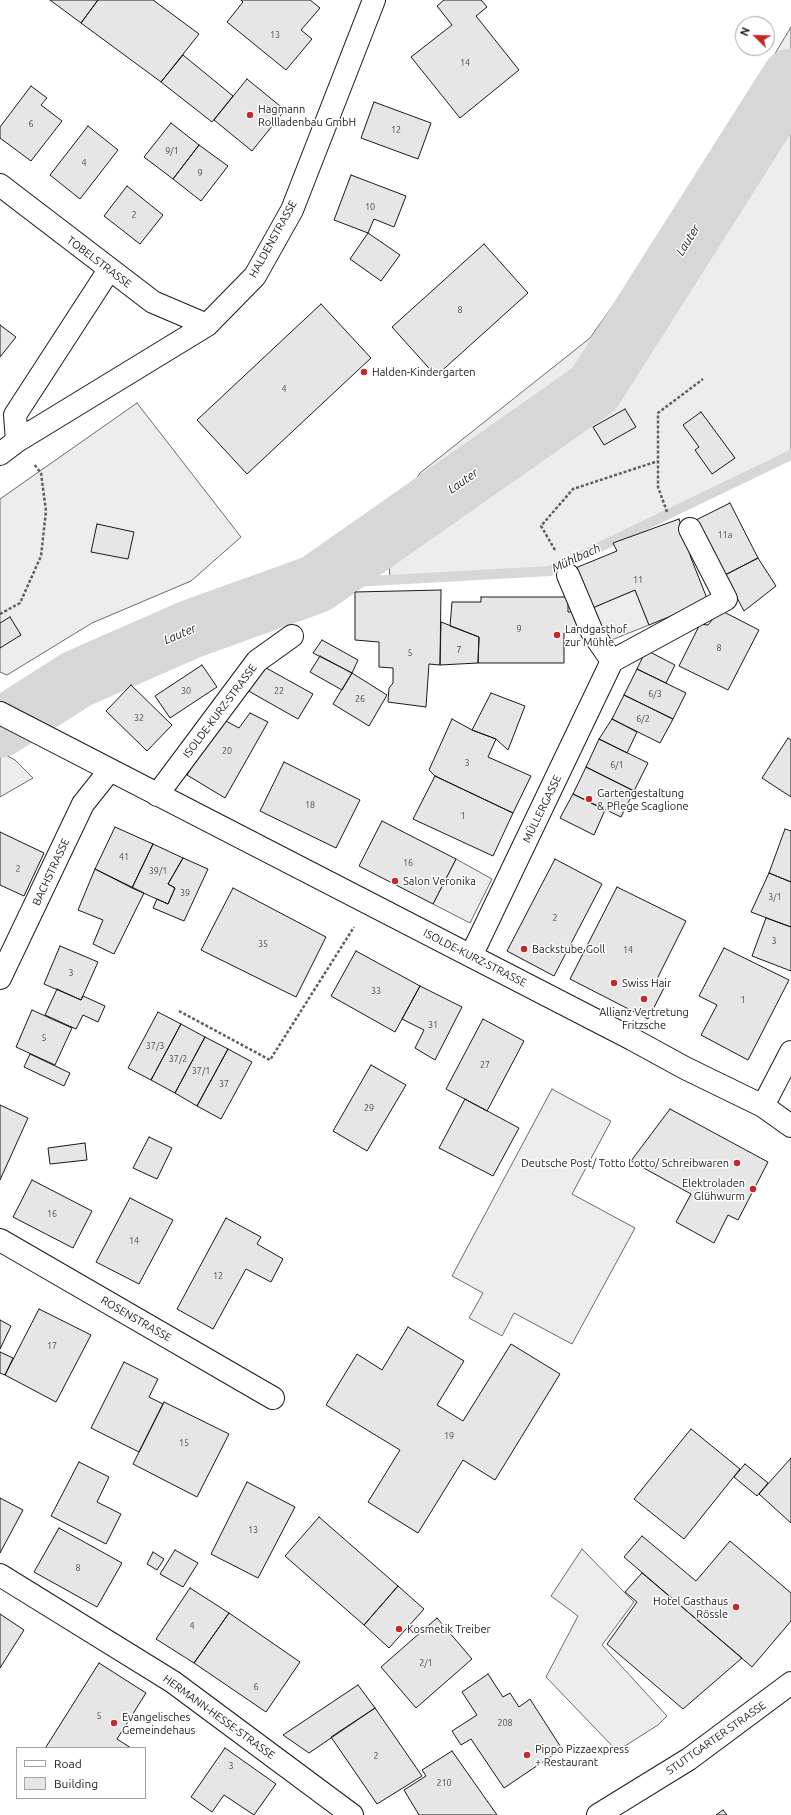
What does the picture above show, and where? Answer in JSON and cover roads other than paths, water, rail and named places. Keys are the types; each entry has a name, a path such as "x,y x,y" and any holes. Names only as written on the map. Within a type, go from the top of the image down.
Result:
{"street":[{"name":"HALDENSTRASSE","path":"8,448 207,324 255,276 292,210 374,0"},
{"name":"TOBELSTRASSE","path":"0,185 109,270 153,302 207,324"},
{"path":"8,448 15,416 109,270"},
{"path":"568,575 592,632 612,661 726,599 690,530"},
{"name":"ISOLDE-KURZ-STRASSE","path":"157,795 257,660 292,636"},
{"name":"MÜLLERGASSE","path":"471,956 612,661"},
{"name":"ISOLDE-KURZ-STRASSE","path":"0,713 685,1068 763,1106 791,1126"},
{"name":"BACHSTRASSE","path":"0,978 83,804 110,770"},
{"path":"763,1106 791,1052"},
{"name":"ROSENSTRASSE","path":"0,1240 273,1398"},
{"name":"HERMANN-HESSE-STRASSE","path":"0,1575 173,1682 352,1815"},
{"name":"STUTTGARTER STRASSE","path":"598,1815 689,1759 791,1683"}],"waterway":[{"name":"Lauter","path":"0,728 77,679 191,629 316,584 594,389 791,78"},
{"name":"Mühlbach","path":"316,584 550,571 791,455"}],"place":[{"name":"Hagmann Rollladenbau GmbH","path":"250,115"},
{"name":"Halden-Kindergarten","path":"364,372"},
{"name":"Landgasthof zur Mühle","path":"557,635"},
{"name":"Gartengestaltung & Pflege Scaglione","path":"589,799"},
{"name":"Salon Veronika","path":"395,881"},
{"name":"Backstube Goll","path":"524,949"},
{"name":"Swiss Hair","path":"614,983"},
{"name":"Allianz Vertretung Fritzsche","path":"644,999"},
{"name":"Deutsche Post/ Totto Lotto/ Schreibwaren","path":"737,1163"},
{"name":"Elektroladen Glühwurm","path":"753,1189"},
{"name":"Hotel Gasthaus Rössle","path":"736,1607"},
{"name":"Kosmetik Treiber","path":"399,1629"},
{"name":"Evangelisches Gemeindehaus","path":"114,1723"},
{"name":"Pippo Pizzaexpress + Restaurant","path":"527,1755"}]}
